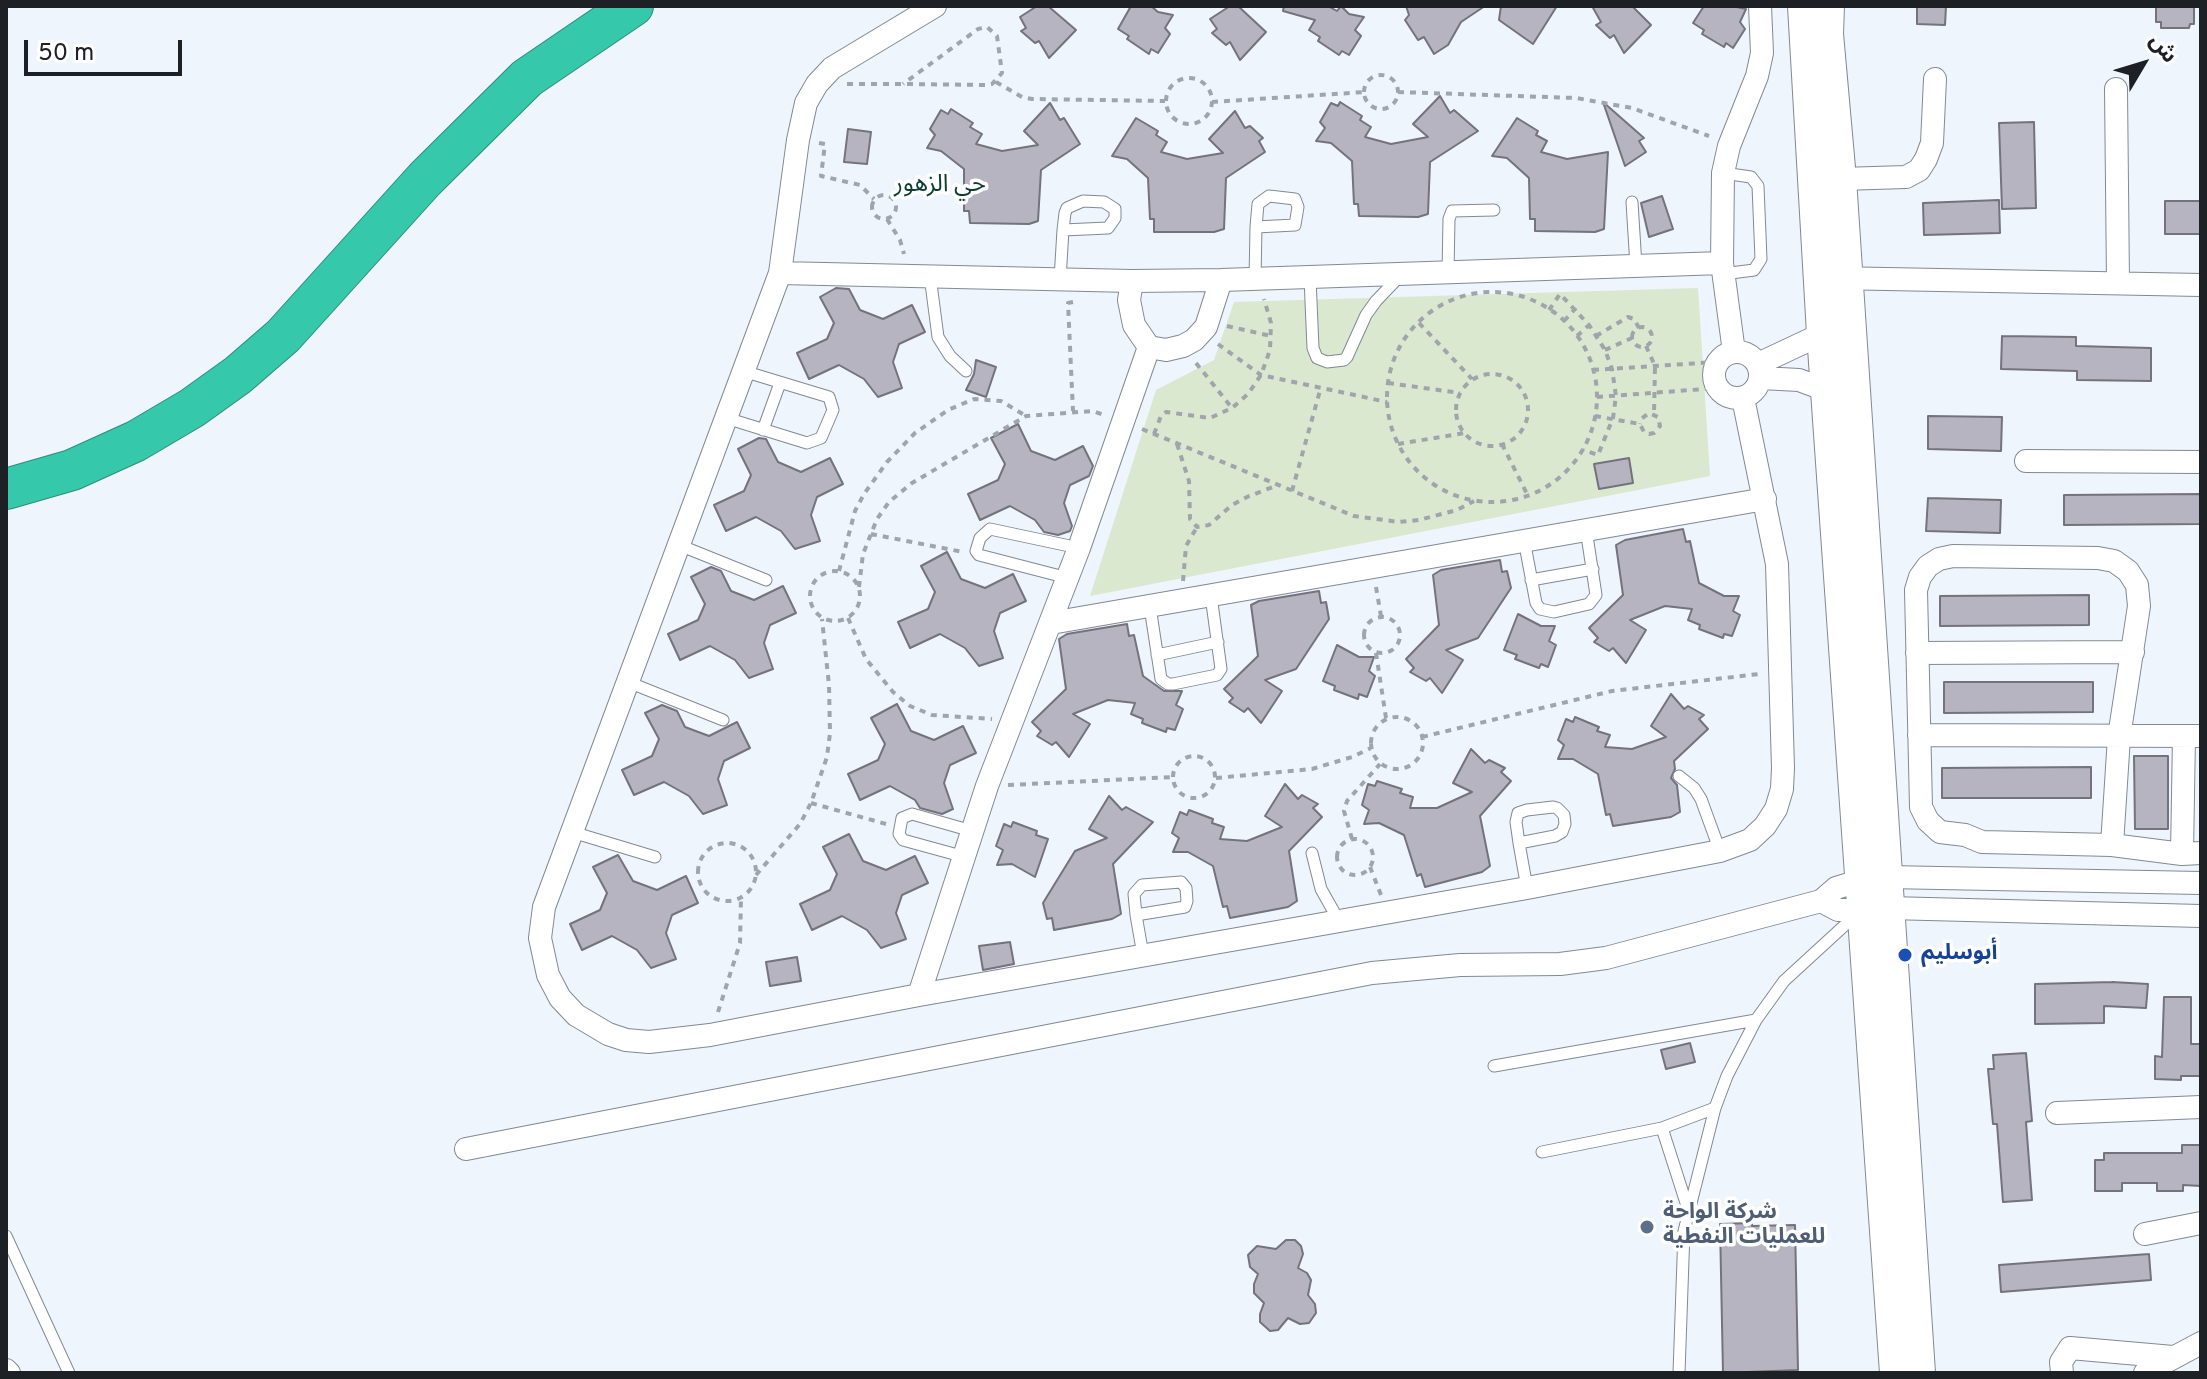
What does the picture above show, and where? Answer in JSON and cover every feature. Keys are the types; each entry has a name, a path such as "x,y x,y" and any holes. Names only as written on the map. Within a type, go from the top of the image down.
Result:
{"highway":[{"path":"6,489 72,470 136,441 192,408 238,375 283,336 425,179 527,78 633,6"}],"main road":[{"path":"1816,20 1841,179 1832,278 1822,334 1826,390 1920,1373"},
{"path":"1816,20 1875,893 1895,1373"}],"street":[{"path":"935,6 832,68 817,84 806,103 780,273 541,922 543,959 560,998 576,1015 593,1026 626,1040 672,1041 710,1035 1527,888 1720,851 1750,840 1765,826 1776,809 1782,789 1781,672 1777,564 1743,398"},
{"path":"1726,356 1752,356 1760,371 1758,387 1743,398 1725,395 1714,379 1726,356 1723,173 1729,146 1757,76 1762,53 1760,6"},
{"path":"1841,179 1906,177 1919,170 1932,143 1935,79"},
{"path":"2116,89 2118,282"},
{"path":"780,273 1132,281 1636,266 1723,269"},
{"path":"1832,278 2201,285"},
{"path":"1132,281 1130,313 1140,337 1149,347 1166,350 1183,346 1206,327 1221,280"},
{"path":"1760,371 1822,334"},
{"path":"919,995 987,786 1068,578 1149,347"},
{"path":"1760,371 1826,390"},
{"path":"2026,461 2201,462"},
{"path":"1051,623 1765,499"},
{"path":"1919,735 2119,737 2192,736 2192,853 2112,845 1982,842 1965,835 1940,832 1928,821 1921,807 1919,735 1917,653 1916,590 1928,566 1939,559 1953,556 2098,558 2114,561 2128,571 2137,585 2139,606 2119,737 2112,845"},
{"path":"1917,653 2133,652"},
{"path":"1875,893 2201,883"},
{"path":"466,1149 1372,973 1460,965 1560,964 1606,958 1821,901 1836,888 2201,916"},
{"path":"2057,1113 2201,1107"},
{"path":"2145,1234 2201,1223"},
{"path":"2145,1373 2201,1343"},
{"path":"2062,1373 2061,1362 2070,1348 2173,1357"}],"lane":[{"path":"1723,173 1751,177 1758,186 1761,259 1754,270 1723,269"},
{"path":"1063,230 1108,228 1115,218 1115,209 1104,202 1077,201 1067,208 1063,230 1070,280"},
{"path":"1632,202 1636,266"},
{"path":"1448,273 1449,219 1452,211 1494,210"},
{"path":"1256,227 1263,279"},
{"path":"1310,278 1313,348 1317,358 1327,362 1347,357 1371,308 1401,274"},
{"path":"919,276 938,337 950,356 966,371"},
{"path":"726,418 807,443 821,438 833,410 829,397 743,371"},
{"path":"763,430 780,383"},
{"path":"1068,578 979,555 976,551 980,538 990,529 1079,548"},
{"path":"1524,540 1536,603 1540,609 1554,612 1584,606 1593,600 1596,589 1586,529"},
{"path":"679,545 766,580"},
{"path":"1531,580 1593,569"},
{"path":"1150,607 1161,679 1168,684 1213,676 1221,669 1211,596"},
{"path":"1157,655 1218,642"},
{"path":"628,682 723,720"},
{"path":"1679,776 1694,788 1701,799 1720,851"},
{"path":"1519,843 1559,835 1565,824 1561,811 1553,807 1518,813 1516,822 1519,843 1527,888"},
{"path":"965,857 903,840 899,834 902,818 908,814 972,831"},
{"path":"572,832 655,857"},
{"path":"1312,853 1321,889 1339,921"},
{"path":"1136,915 1185,907 1187,901 1183,883 1142,885 1134,894 1136,915 1143,955"},
{"path":"1679,1373 1682,1253 1688,1209 1715,1108 1727,1076 1756,1020 1784,981 1875,893"},
{"path":"1494,1066 1756,1020"},
{"path":"1542,1152 1662,1128 1715,1108"},
{"path":"1662,1128 1688,1209"},
{"path":"6,1236 69,1373"}],"path":[{"path":"817,84 988,85 996,82 1002,73 997,36 987,27 978,29 903,84"},
{"path":"1380,76 1392,79 1398,92 1393,105 1380,109 1368,102 1365,92 1368,83 1380,76"},
{"path":"1193,78 1207,87 1212,102 1206,117 1192,125 1171,116 1165,101 1171,86 1177,81 1193,78"},
{"path":"996,82 1022,97 1032,99 1165,101"},
{"path":"1212,102 1365,92"},
{"path":"1398,92 1548,95 1604,102 1665,118 1729,146"},
{"path":"798,140 825,144 821,176 860,185 874,199"},
{"path":"888,195 894,200 896,208 893,215 887,219 874,214 874,199 888,195"},
{"path":"887,219 919,276"},
{"path":"1154,434 1161,416 1166,412 1210,418 1232,408 1248,394 1261,375 1270,350 1271,336 1262,293 1271,293 1263,279"},
{"path":"1070,280 1080,302 1068,303 1073,411"},
{"path":"1481,293 1517,295 1564,321 1577,336 1593,370 1597,397 1595,416 1583,450 1560,478 1529,496 1502,502 1474,501 1451,494 1417,471 1398,444 1387,402 1388,383 1398,350 1418,322 1447,302 1481,293"},
{"path":"1549,310 1560,294 1576,308 1605,350 1612,369 1616,396 1613,418 1598,455 1583,450"},
{"path":"1564,321 1576,308"},
{"path":"1596,336 1628,317 1651,334 1646,346"},
{"path":"1418,322 1472,379"},
{"path":"1577,336 1589,325"},
{"path":"1206,327 1271,336"},
{"path":"1206,327 1261,375 1387,402"},
{"path":"1639,328 1632,338 1637,346 1646,346"},
{"path":"1605,350 1632,338"},
{"path":"1183,346 1232,408"},
{"path":"1640,424 1644,432 1654,433 1660,426 1654,414 1655,366 1646,346"},
{"path":"1593,370 1655,366 1726,356"},
{"path":"1482,375 1502,375 1519,386 1525,395 1528,415 1525,425 1511,440 1502,444 1482,444 1465,433 1456,414 1460,393 1472,379 1482,375"},
{"path":"1388,383 1460,393"},
{"path":"1292,491 1321,387"},
{"path":"1597,397 1718,388"},
{"path":"839,571 855,511 864,494 887,462 915,433 948,410 974,399 1001,401 1026,416"},
{"path":"822,619 840,621 848,618 859,605 863,554 883,511 900,492 1026,416 1093,411 1354,516 1376,521 1419,520 1457,510 1474,501"},
{"path":"1640,424 1644,415 1654,414"},
{"path":"1595,416 1640,424"},
{"path":"1398,444 1465,433"},
{"path":"1177,444 1189,481 1190,519 1197,527 1205,527 1247,497 1278,485"},
{"path":"1502,444 1529,496"},
{"path":"1182,601 1186,546 1197,527"},
{"path":"871,534 979,555"},
{"path":"1373,567 1381,616"},
{"path":"756,875 752,857 739,845 730,843 712,846 700,860 698,878 707,894 724,901 741,898 753,884 756,875 787,840 811,803 827,757 830,733 822,619 811,605 811,588 822,574 839,571 847,574 859,587"},
{"path":"1375,652 1390,652 1400,634 1394,621 1381,616 1374,618 1364,629 1365,643 1375,652 1386,718"},
{"path":"848,618 866,659 893,692 910,706 932,715 1013,720"},
{"path":"1422,737 1612,691 1781,672"},
{"path":"1404,717 1412,722 1422,737 1423,746 1415,762 1398,769 1380,764 1371,748 1373,730 1386,718 1404,717"},
{"path":"1216,778 1312,769 1371,748"},
{"path":"1195,756 1210,763 1216,778 1209,793 1194,799 1179,792 1173,777 1180,762 1195,756"},
{"path":"1352,839 1344,811 1347,801 1380,764"},
{"path":"987,786 1173,777"},
{"path":"811,803 900,827"},
{"path":"1352,839 1359,839 1370,847 1373,861 1365,872 1351,875 1340,867 1337,853 1340,846 1352,839"},
{"path":"1370,867 1381,895 1383,913"},
{"path":"710,1035 736,959 742,926 741,898"}],"green space":[{"path":"1698,288 1710,476 1090,596 1156,390 1214,360 1234,302"}],"building":[{"path":"1037,6 1048,6 1076,30 1049,58 1039,41 1035,43 1021,31 1026,28 1020,17"},
{"path":"1131,6 1151,6 1158,12 1173,15 1165,28 1170,34 1158,53 1151,49 1149,54 1118,29"},
{"path":"1230,6 1238,6 1266,32 1240,60 1230,42 1226,45 1212,33 1217,29 1210,19"},
{"path":"1284,6 1328,6 1337,11 1341,6 1349,14 1364,17 1355,30 1361,36 1349,55 1342,51 1339,55 1318,41 1320,37 1309,30 1315,20 1283,11"},
{"path":"1406,6 1485,6 1461,22 1448,45 1434,54 1424,37 1418,40 1405,20 1409,15"},
{"path":"1501,6 1557,6 1533,44 1499,20"},
{"path":"1592,6 1632,6 1651,25 1624,53 1614,35 1610,38 1596,25 1601,22"},
{"path":"1704,6 1746,9 1740,22 1745,29 1733,48 1726,43 1724,47 1702,34 1704,30 1693,23"},
{"path":"1917,6 1946,6 1945,25 1917,24"},
{"path":"2156,6 2194,6 2194,24 2190,24 2189,28 2161,28 2161,22 2156,22"},
{"path":"1440,96 1450,113 1454,110 1478,131 1430,162 1428,214 1418,217 1359,216 1358,204 1354,204 1352,161 1331,143 1316,141 1325,128 1320,122 1331,103 1338,106 1340,102 1362,116 1360,120 1371,127 1365,137 1391,144 1428,137 1413,124"},
{"path":"1603,102 1644,138 1639,141 1646,152 1625,166"},
{"path":"1050,103 1060,120 1064,118 1080,144 1041,170 1038,221 1029,224 970,223 969,211 964,211 964,169 941,151 927,148 935,135 930,129 941,110 948,114 951,109 973,123 970,127 982,134 976,144 1002,151 1038,145 1024,131"},
{"path":"1235,111 1245,128 1250,126 1263,138 1259,141 1265,152 1226,178 1224,229 1214,232 1154,232 1154,219 1150,219 1148,178 1127,159 1112,156 1136,118 1158,131 1156,135 1167,142 1161,152 1187,159 1223,153 1209,139"},
{"path":"1517,118 1538,131 1536,135 1547,141 1541,152 1567,159 1608,152 1604,229 1595,232 1535,231 1535,219 1530,219 1529,178 1507,158 1492,156"},
{"path":"2034,122 2036,208 2002,209 1999,123"},
{"path":"848,129 871,132 867,164 844,162"},
{"path":"1662,196 1673,229 1649,237 1641,203"},
{"path":"1999,200 2000,233 1924,235 1923,203"},
{"path":"2165,201 2201,201 2201,234 2165,234"},
{"path":"836,288 849,289 860,310 883,319 912,305 925,332 899,344 893,362 902,388 878,397 864,379 839,365 809,379 797,353 827,339 834,323 820,297"},
{"path":"2002,336 2076,337 2076,346 2151,348 2151,381 2077,380 2077,371 2001,369"},
{"path":"976,360 996,367 986,397 966,390 974,374"},
{"path":"1928,416 2002,417 2001,451 1928,449"},
{"path":"1018,424 1031,451 1055,460 1083,446 1093,466 1089,476 1070,485 1064,503 1072,526 1070,531 1058,535 1044,532 1035,520 1010,506 980,520 968,494 998,480 1005,464 991,438"},
{"path":"759,438 766,439 778,462 801,472 830,458 843,484 817,497 811,515 820,541 795,549 781,531 756,517 726,531 714,505 744,491 751,475 738,449"},
{"path":"1629,458 1633,483 1599,489 1594,464"},
{"path":"2201,494 2201,524 2064,525 2064,495"},
{"path":"1928,498 2001,500 2000,533 1926,531"},
{"path":"1683,529 1686,542 1690,541 1699,583 1724,596 1739,596 1733,611 1740,615 1732,636 1724,634 1723,638 1699,629 1700,625 1688,620 1692,609 1665,606 1630,620 1646,630 1626,663 1613,648 1609,651 1594,642 1598,638 1589,628 1623,595 1616,545 1625,540"},
{"path":"947,552 961,579 985,588 1013,574 1026,601 1000,613 994,631 1003,658 979,666 965,648 940,634 910,648 898,622 928,609 935,592 921,566"},
{"path":"1500,560 1502,572 1507,571 1511,588 1478,638 1446,650 1463,660 1442,693 1430,678 1426,681 1410,672 1414,668 1406,659 1439,625 1433,575 1441,570"},
{"path":"711,567 721,571 731,591 754,600 783,586 796,613 770,625 764,643 773,669 749,678 735,660 710,646 680,660 668,634 698,620 705,604 691,577"},
{"path":"1319,591 1321,603 1326,602 1329,619 1296,669 1265,680 1282,691 1261,723 1248,708 1244,712 1229,702 1233,698 1224,689 1258,656 1251,605"},
{"path":"2089,595 2089,625 1940,626 1940,596"},
{"path":"1518,614 1541,626 1555,626 1549,641 1556,645 1548,667 1541,664 1539,668 1515,659 1517,655 1504,650"},
{"path":"1127,624 1129,636 1134,635 1143,676 1164,691 1182,691 1176,705 1183,709 1175,730 1167,728 1166,732 1142,723 1143,719 1131,714 1135,703 1108,700 1073,714 1090,724 1069,757 1056,742 1052,745 1037,736 1041,731 1032,722 1066,689 1059,639 1067,634"},
{"path":"1337,645 1359,657 1374,657 1369,671 1375,676 1367,697 1359,694 1358,699 1334,690 1335,686 1323,681"},
{"path":"1944,682 2093,682 2093,712 1944,713"},
{"path":"1671,694 1684,709 1688,706 1704,715 1699,719 1708,729 1674,761 1671,778 1677,785 1680,812 1671,817 1613,826 1610,814 1606,815 1598,774 1573,759 1558,759 1564,745 1558,740 1566,719 1573,722 1575,717 1599,727 1597,731 1610,735 1605,747 1632,749 1666,737 1651,726"},
{"path":"897,704 911,731 934,740 963,726 976,753 950,765 944,783 953,809 942,814 920,808 915,800 890,786 860,800 848,774 878,760 885,744 871,718"},
{"path":"662,705 677,711 685,727 709,736 737,722 750,748 724,761 718,779 727,805 703,814 689,796 664,782 634,795 622,770 652,756 659,739 645,713"},
{"path":"1471,749 1485,763 1489,760 1505,768 1501,772 1511,781 1480,816 1490,866 1482,872 1425,887 1421,874 1417,876 1404,835 1379,823 1364,824 1369,810 1362,805 1368,784 1375,786 1377,781 1402,789 1400,793 1413,797 1410,808 1437,808 1472,792 1453,783"},
{"path":"2134,756 2168,756 2168,829 2135,829"},
{"path":"2091,767 2091,798 1942,798 1942,768"},
{"path":"1285,784 1298,799 1302,795 1318,804 1313,808 1322,817 1289,851 1297,901 1288,907 1230,918 1227,906 1223,907 1213,866 1188,852 1173,852 1179,838 1172,833 1180,812 1187,815 1189,810 1213,819 1212,823 1224,827 1220,839 1247,841 1282,827 1265,816"},
{"path":"1109,796 1122,810 1126,807 1153,822 1113,864 1121,914 1112,919 1054,930 1052,918 1047,919 1043,903 1075,851 1107,838 1089,829"},
{"path":"1013,822 1048,839 1035,877 1012,864 997,865 1003,850 996,846 1004,824 1011,827"},
{"path":"849,834 863,861 886,870 915,856 928,883 902,895 896,913 906,939 881,948 867,930 842,916 812,930 800,904 830,890 837,874 823,847"},
{"path":"618,855 633,881 657,890 686,876 698,903 672,915 666,933 676,959 651,968 637,950 612,936 582,950 570,924 600,910 607,893 593,867"},
{"path":"1010,942 1014,964 983,970 979,946"},
{"path":"797,957 801,981 770,986 766,962"},
{"path":"2035,984 2148,984 2146,1008 2104,1006 2104,1023 2035,1024"},
{"path":"2164,997 2191,997 2191,1044 2201,1044 2201,1076 2181,1076 2181,1080 2155,1079 2155,1056 2162,1057"},
{"path":"1690,1043 1695,1062 1666,1069 1661,1050"},
{"path":"2026,1053 2032,1121 2026,1122 2032,1200 2003,1202 1997,1124 1993,1124 1988,1069 1994,1069 1993,1055"},
{"path":"2182,1145 2201,1145 2201,1186 2183,1185 2183,1191 2157,1191 2157,1183 2122,1183 2122,1191 2095,1191 2095,1160 2104,1160 2104,1153 2182,1153"},
{"path":"1752,1223 1752,1226 1795,1225 1798,1370 1723,1373 1720,1224"},
{"path":"1286,1240 1295,1240 1301,1246 1303,1254 1298,1268 1307,1273 1311,1280 1308,1295 1315,1304 1316,1313 1309,1323 1300,1324 1288,1318 1278,1330 1270,1331 1260,1322 1264,1303 1254,1293 1258,1274 1250,1267 1248,1255 1257,1246 1276,1249"},
{"path":"2149,1254 2151,1280 2001,1292 1999,1265"}],"place":[{"name":"أبوسليم","path":"1905,955"},
{"name":"شركة الواحة للعمليات النفطية","path":"1647,1227"}],"district":[{"name":"حي الزهور","path":"940,186"}]}
